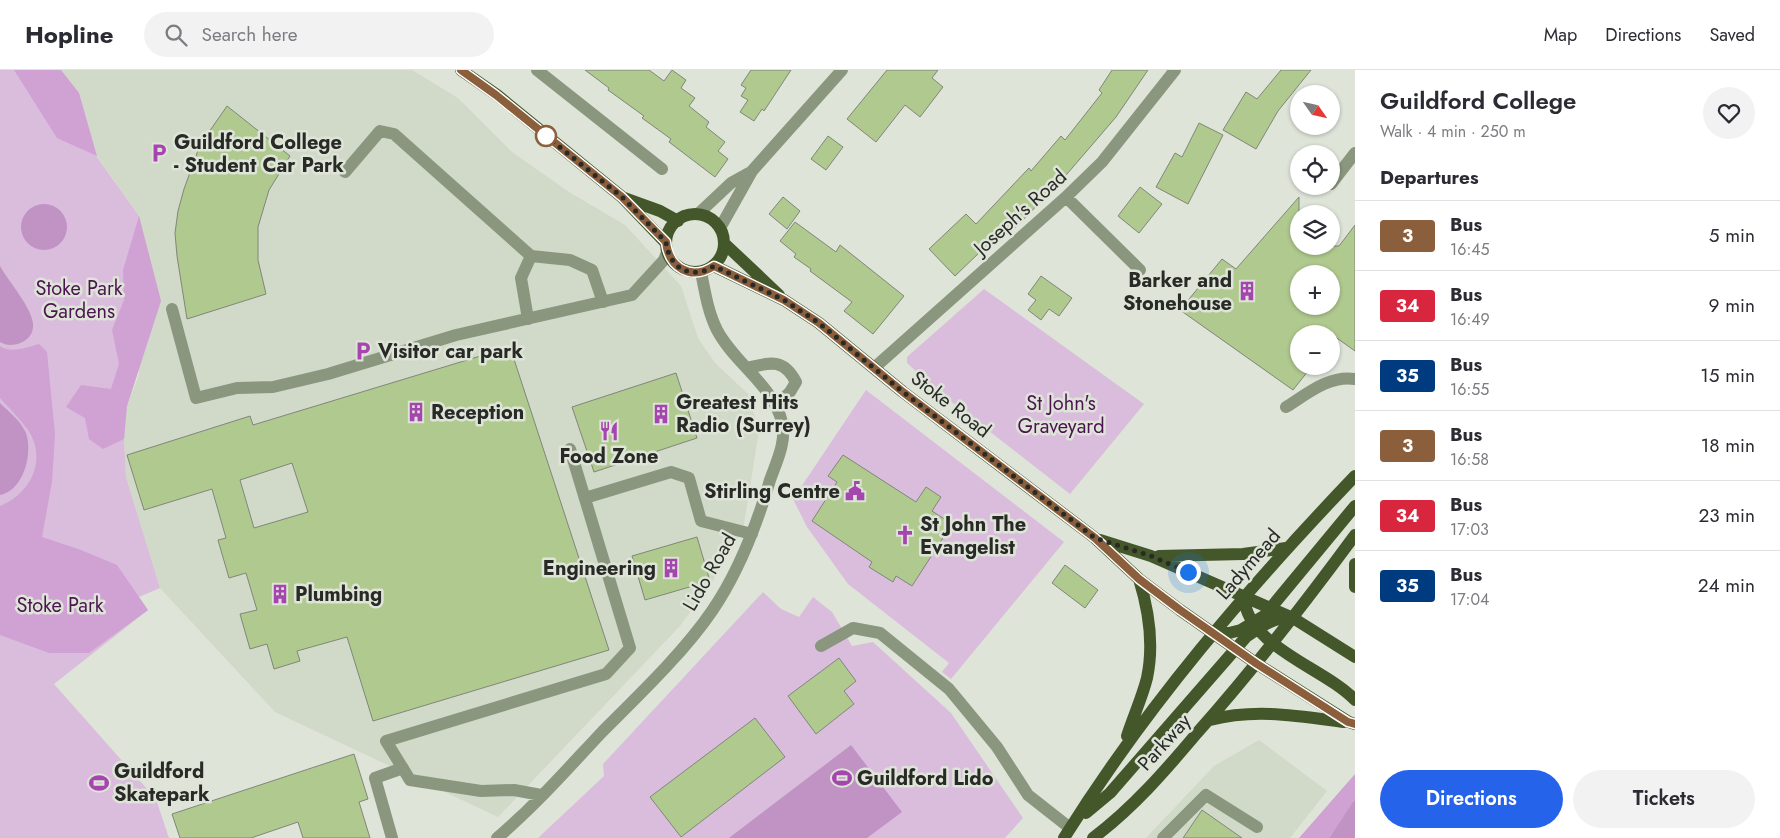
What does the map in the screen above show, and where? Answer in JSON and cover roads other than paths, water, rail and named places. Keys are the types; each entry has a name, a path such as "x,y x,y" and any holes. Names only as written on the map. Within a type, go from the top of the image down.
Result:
{"main road":[{"path":"461,70 496,95 622,197 666,247 676,266 682,270 701,272 714,266 722,256 725,244 720,228 708,216 698,214 689,215 678,221 668,233 666,247"},
{"path":"622,197 660,211 678,221"},
{"name":"Stoke Road","path":"725,244 742,258 784,300"},
{"name":"Stoke Road","path":"714,266 784,300 819,323 874,368 1095,538 1139,579 1180,610 1257,664 1352,723"},
{"name":"Ladymead","path":"1173,681 1286,548 1355,476"},
{"path":"1070,829 1110,793 1234,648 1271,609 1355,506"},
{"path":"1257,664 1355,535"},
{"name":"Stoke Road","path":"1095,538 1151,556 1293,618 1355,657"},
{"path":"1151,556 1243,554 1286,548"},
{"path":"1355,564 1355,586"},
{"path":"1124,746 1141,698 1150,656 1148,611 1139,579"},
{"path":"1244,597 1248,615 1255,626 1273,643 1355,700"},
{"path":"1213,633 1229,633 1279,619 1293,618"},
{"name":"Parkway","path":"1093,838 1121,817 1210,720 1257,664"},
{"name":"Parkway","path":"1070,829 1124,746 1173,681"},
{"path":"1210,720 1242,713 1259,713 1352,723"}],"street":[{"path":"537,70 662,169"},
{"path":"720,228 752,172 842,70"},
{"name":"Joseph's Road","path":"874,368 1066,197 1102,162 1175,70"},
{"path":"345,172 380,131 388,131 394,134 531,256 570,260 592,270 603,302"},
{"path":"1340,173 1355,153"},
{"path":"698,214 732,184 752,172"},
{"path":"1066,197 1140,270"},
{"path":"172,309 196,398 237,388 273,387 328,374 456,335 632,295 664,260 666,247"},
{"path":"528,319 521,278 531,256"},
{"name":"Lido Road","path":"497,838 687,642 712,610 752,534 782,443 782,423 776,406 763,385 746,368 718,331 709,309 701,272"},
{"path":"746,368 772,363 784,366 791,373 796,382 790,392 776,406"},
{"path":"1286,407 1328,382 1339,379 1355,379"},
{"path":"540,795 514,790 481,791 410,780 386,741 606,674 630,648 570,449"},
{"path":"585,498 671,472 689,478 701,521 752,534"},
{"path":"821,646 853,628 880,633 949,689 997,747 1028,795 1070,829"},
{"path":"392,838 375,778 403,768"},
{"path":"1163,838 1206,794 1257,827"}],"place":[{"name":"Guildford College - Student Car Park","path":"159,153"},
{"name":"Barker and Stonehouse","path":"1247,291"},
{"name":"Visitor car park","path":"363,351"},
{"name":"Reception","path":"416,412"},
{"name":"Greatest Hits Radio (Surrey)","path":"661,414"},
{"name":"Food Zone","path":"609,431"},
{"name":"Stirling Centre","path":"855,491"},
{"name":"St John The Evangelist","path":"905,535"},
{"name":"Engineering","path":"671,568"},
{"name":"Plumbing","path":"280,594"},
{"name":"Guildford Lido","path":"842,778"},
{"name":"Guildford Skatepark","path":"99,783"}],"park label":[{"name":"Stoke Park Gardens","path":"79,300"},
{"name":"St John's Graveyard","path":"1061,414"},
{"name":"Stoke Park","path":"60,605"}]}
